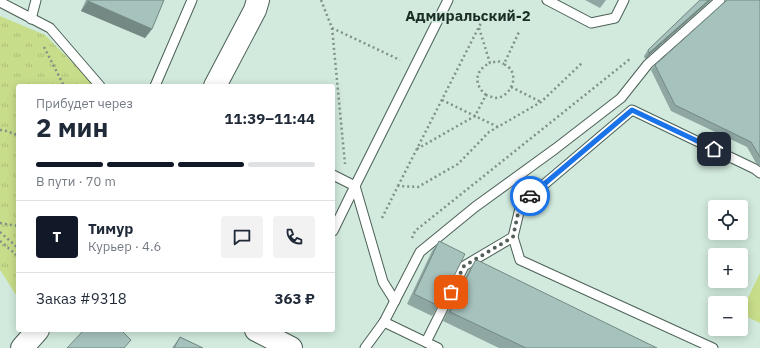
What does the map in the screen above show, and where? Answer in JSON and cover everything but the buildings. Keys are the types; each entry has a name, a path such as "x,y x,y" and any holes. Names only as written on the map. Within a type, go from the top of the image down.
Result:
{"street":[{"path":"216,84 255,10 258,0"},
{"path":"22,348 36,332"},
{"path":"260,332 291,348"}],"lane":[{"path":"32,19 36,0"},
{"path":"156,84 192,0"},
{"path":"335,226 448,0"},
{"path":"547,0 591,23 615,18 624,0"},
{"path":"365,348 384,322 420,252 475,207 555,149 621,98 648,64 720,0"},
{"path":"0,2 50,28 98,84"},
{"path":"712,348 520,260 513,237 520,204 632,110 760,173"},
{"path":"335,176 355,186 383,282 395,301"},
{"path":"426,342 464,266 513,237"},
{"path":"384,322 438,348"}],"path":[{"path":"321,0 332,28 346,168"},
{"path":"379,224 486,13"},
{"path":"332,28 400,60"},
{"path":"479,28 490,63"},
{"path":"504,64 519,32"},
{"path":"43,45 63,84"},
{"path":"498,61 504,64 511,69 514,77 512,87 505,95 496,98 486,95 482,92 477,83 478,75 484,66 490,63 498,61"},
{"path":"398,186 418,187 458,164 489,132 541,102 583,62"},
{"path":"512,87 541,102"},
{"path":"416,149 475,116 486,95"},
{"path":"442,100 498,127"},
{"path":"0,130 16,134"},
{"path":"0,223 16,226"},
{"path":"0,232 16,246"},
{"path":"0,241 16,254"}],"green space":[{"path":"0,16 45,35 94,84 16,84 16,295 0,270"},
{"path":"760,273 760,323 748,317 748,298"}],"way so far":[{"path":"451,292 464,266 513,237 520,204 530,196"}],"district":[{"name":"Адмиральский-2","path":"468,15"}],"route":[{"path":"530,196 632,110 714,149"}]}
